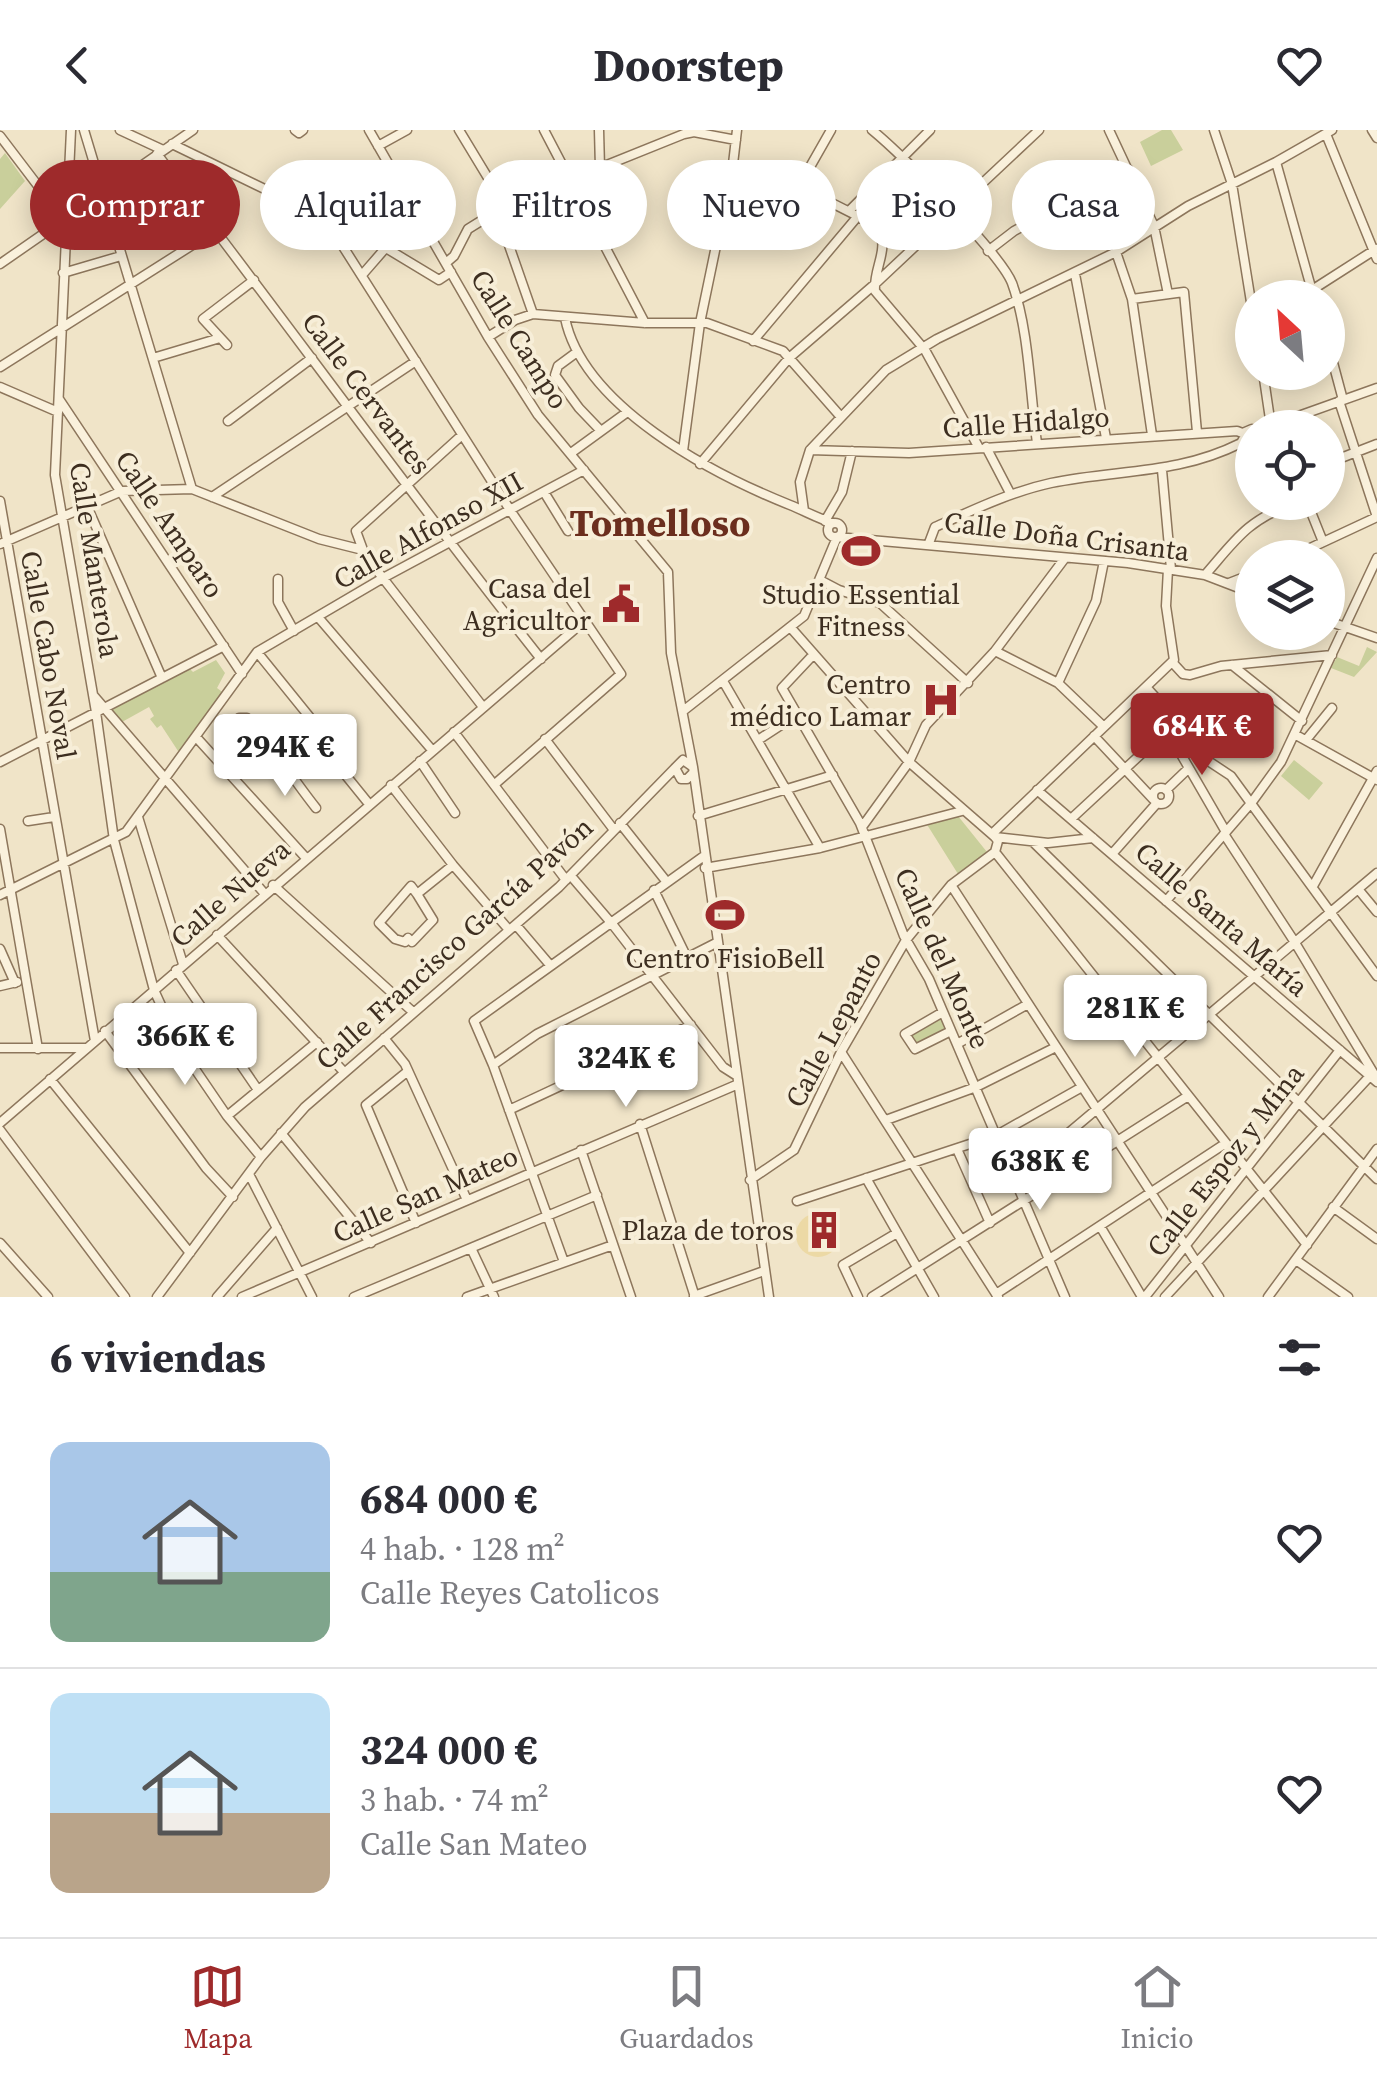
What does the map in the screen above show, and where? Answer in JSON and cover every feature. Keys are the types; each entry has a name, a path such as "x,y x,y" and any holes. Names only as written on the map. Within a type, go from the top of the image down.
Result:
{"street":[{"name":"Calle Manterola","path":"68,160 70,130"},
{"path":"84,130 93,160"},
{"path":"120,130 260,191"},
{"path":"148,160 178,134 192,130"},
{"path":"295,130 303,130"},
{"name":"Calle Campo","path":"369,130 386,160"},
{"path":"378,146 407,130"},
{"path":"459,130 476,162"},
{"path":"544,130 560,160"},
{"path":"599,130 600,160"},
{"path":"814,160 831,130"},
{"path":"872,130 901,158"},
{"path":"754,340 853,214 930,130"},
{"path":"992,175 1040,130"},
{"path":"1110,130 1124,160"},
{"path":"1372,130 1377,138"},
{"path":"1216,131 1232,184 1247,280"},
{"path":"617,160 674,134 694,132 738,133 734,160"},
{"path":"1155,225 1329,132 1376,252 1334,280"},
{"path":"0,136 30,175"},
{"name":"Calle Cervantes","path":"164,149 171,160"},
{"path":"1276,162 1309,280"},
{"path":"836,206 873,224 883,235 875,291 922,347 948,386 1010,494"},
{"path":"446,262 454,256 468,229 476,224"},
{"path":"1155,231 1168,294"},
{"path":"1012,233 988,251 1011,280 1037,443"},
{"path":"0,264 30,243"},
{"name":"Calle Manterola","path":"63,250 55,475 94,696 100,710 114,840 154,990 180,1047 261,1158"},
{"path":"120,250 192,489"},
{"path":"0,366 185,250"},
{"name":"Calle Cervantes","path":"231,250 540,659"},
{"path":"346,250 510,510 621,674 494,784"},
{"path":"362,275 384,250"},
{"path":"389,250 439,280 452,272"},
{"name":"Calle Campo","path":"439,250 538,414 670,578 670,653 683,711"},
{"path":"514,250 533,314"},
{"path":"607,250 645,323"},
{"path":"683,452 700,323 715,250"},
{"path":"700,464 789,358 912,250"},
{"path":"804,511 800,482 810,450 886,370 922,347 1119,250"},
{"path":"1116,252 1132,299 1152,435"},
{"path":"63,273 122,256"},
{"path":"1074,274 1106,438"},
{"path":"153,358 223,342 204,319 254,280"},
{"path":"1132,299 1184,292 1197,432"},
{"path":"488,337 514,320 533,314 700,323 783,351 841,417"},
{"name":"Calle Doña Crisanta","path":"565,318 570,345 626,413 700,464 873,540"},
{"path":"577,352 558,366 555,375 578,408 601,431"},
{"path":"228,422 312,358"},
{"path":"212,496 416,361"},
{"path":"0,387 58,412"},
{"name":"Calle Hidalgo","path":"1317,410 1377,388"},
{"path":"1328,540 1377,517 1338,390"},
{"name":"Calle Amparo","path":"59,399 242,674"},
{"path":"571,454 626,413"},
{"name":"Calle Hidalgo","path":"810,450 909,454 1235,431"},
{"path":"340,544 462,435"},
{"path":"1345,456 1377,444"},
{"path":"929,542 935,528 1010,494 1056,482 1162,470 1205,459 1235,446"},
{"path":"768,1297 683,711 791,628 808,610 842,531 833,523 852,451"},
{"name":"Calle Alfonso XII","path":"0,894 114,840 138,818 258,652 383,578 584,470"},
{"path":"1162,470 1170,569 1166,614 1173,661 1186,675 1232,665 1332,656"},
{"path":"4,543 122,491 192,489 320,540 363,550"},
{"path":"544,492 568,530"},
{"name":"Calle Cabo Noval","path":"0,501 4,543 95,1041"},
{"path":"87,506 162,678"},
{"path":"1205,575 1255,520"},
{"path":"356,531 363,550 383,578 483,707"},
{"name":"Calle Doña Crisanta","path":"838,536 929,542 1170,569 1205,575 1235,587"},
{"path":"864,831 909,762 926,724 995,651 1065,558"},
{"path":"1166,901 1252,802 1281,762 1377,558"},
{"path":"1058,683 1096,601 1104,561"},
{"path":"278,579 278,602 294,631"},
{"path":"820,580 880,603 968,683"},
{"path":"1228,584 1235,581"},
{"path":"318,617 432,750"},
{"name":"Calle Nueva","path":"0,1126 273,885 583,622"},
{"path":"1346,627 1377,638"},
{"path":"791,628 909,762 994,836 998,841 994,852 1307,1245"},
{"path":"0,762 224,646"},
{"path":"995,651 1058,683 1104,727"},
{"path":"258,652 329,741 334,762 369,804"},
{"name":"Calle del Monte","path":"814,654 782,688 864,831 906,940 943,1012 1065,1297"},
{"path":"994,836 1173,661"},
{"path":"1232,665 1302,721"},
{"path":"723,681 820,848"},
{"path":"1146,687 1156,698 1168,732 1225,833 1375,1079 1165,1297"},
{"path":"1306,740 1332,708"},
{"path":"100,710 264,894"},
{"path":"758,740 798,714"},
{"path":"210,752 244,716 270,744 282,766"},
{"path":"454,732 568,878 611,922 723,1067 734,1074"},
{"path":"1071,819 1168,732"},
{"path":"1168,732 1228,772 1377,976"},
{"path":"1296,735 1376,776 1313,886"},
{"path":"687,736 676,766 680,779 690,778 693,770"},
{"path":"1094,736 1155,801"},
{"path":"196,737 306,858"},
{"path":"222,737 245,759 268,752 316,808"},
{"path":"544,739 666,880"},
{"path":"676,766 687,760 693,770"},
{"path":"420,761 455,813"},
{"name":"Calle Francisco García Pavón","path":"157,1297 281,1134 344,1072 568,878 676,766"},
{"path":"1112,854 1155,801 1157,788 1166,790 1188,768"},
{"path":"698,816 833,775"},
{"path":"391,785 453,865 550,965"},
{"name":"Calle Santa María","path":"1037,790 1375,1079"},
{"path":"706,868 820,848 864,831 962,811"},
{"path":"28,821 54,817"},
{"path":"138,818 180,967 258,1090"},
{"path":"0,829 38,1048"},
{"path":"994,836 1033,842 1093,838"},
{"path":"1033,842 1377,1179"},
{"name":"Calle Lepanto","path":"750,1180 794,1150 841,1052 906,940 951,885 994,852"},
{"path":"564,1262 494,1065 474,1021 704,856"},
{"path":"417,894 453,865"},
{"path":"1015,1178 1377,873"},
{"path":"273,885 413,1012"},
{"path":"951,885 1220,1297"},
{"path":"411,886 417,894 433,920 412,942 408,938 405,942 395,939 378,923 411,886"},
{"path":"1358,889 1377,912"},
{"path":"654,890 688,958"},
{"path":"217,935 344,1072"},
{"path":"494,1065 537,1034 716,944"},
{"path":"0,950 15,983"},
{"path":"0,986 26,980"},
{"path":"957,1044 1028,1004"},
{"path":"943,1012 905,1034 915,1050 951,1031"},
{"path":"509,1110 691,1025"},
{"path":"106,1032 206,1168 233,1197"},
{"path":"384,1038 408,1071 467,1200"},
{"path":"227,1116 317,1042"},
{"path":"886,1120 976,1087 1056,1047"},
{"path":"0,1048 86,1048"},
{"name":"Calle Espoz y Mina","path":"1144,1297 1340,1050"},
{"path":"841,1052 997,1295 1226,1143"},
{"path":"408,1071 366,1106 416,1223"},
{"path":"50,1079 190,1253"},
{"name":"Calle San Mateo","path":"242,1297 736,1085"},
{"path":"797,1201 996,1136 1082,1086"},
{"path":"872,1297 1188,1096"},
{"path":"640,1124 693,1296 764,1272"},
{"path":"0,1126 125,1297"},
{"path":"281,1134 371,1243"},
{"path":"1268,1297 1377,1148"},
{"path":"956,1149 990,1223"},
{"path":"581,1150 631,1297"},
{"path":"250,1174 312,1297"},
{"path":"866,1178 934,1297"},
{"path":"354,1297 597,1195"},
{"path":"1334,1207 1377,1240"},
{"path":"1100,1226 1144,1297"},
{"path":"217,1297 276,1228"},
{"path":"858,1297 842,1268 897,1233"},
{"path":"0,1243 48,1297"},
{"path":"467,1297 492,1293 614,1244"},
{"path":"472,1248 492,1293"},
{"path":"1296,1260 1348,1297"},
{"path":"164,1288 173,1297"}],"green space":[{"path":"1162,130 1171,130 1183,150 1155,164 1155,160 1148,160 1140,142"},
{"path":"5,153 25,181 0,209 0,159"},
{"path":"1367,647 1377,652 1354,677 1331,668 1337,657 1359,666"},
{"path":"216,660 225,673 217,688 225,694 180,754 161,725 157,728 150,719 154,716 149,707 122,722 111,710 189,668 193,672"},
{"path":"1294,760 1323,783 1309,800 1281,776"},
{"path":"958,816 987,852 958,874 926,823"},
{"path":"943,1012 951,1031 915,1049 905,1034"}],"sand":[{"path":"818,1213 833,1220 840,1235 833,1250 818,1257 803,1250 796,1235 803,1220"}],"place":[{"name":"Studio Essential Fitness","path":"861,551"},
{"name":"Casa del Agricultor","path":"621,604"},
{"name":"Centro médico Lamar","path":"941,700"},
{"name":"Centro FisioBell","path":"725,915"},
{"name":"Plaza de toros","path":"824,1230"}],"district":[{"name":"Tomelloso","path":"660,523"}]}
